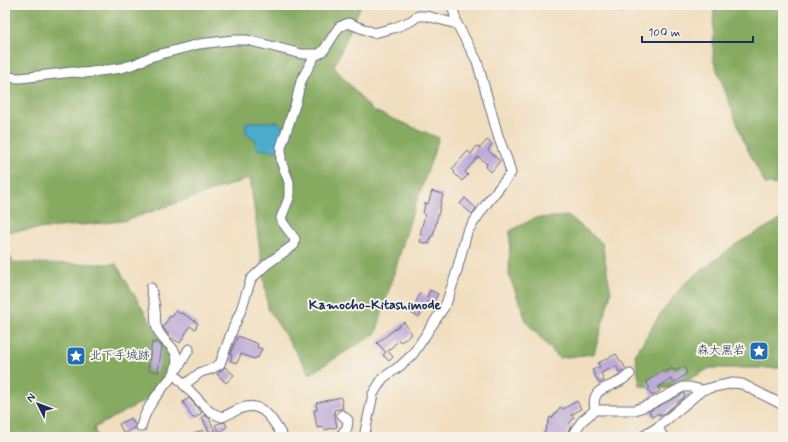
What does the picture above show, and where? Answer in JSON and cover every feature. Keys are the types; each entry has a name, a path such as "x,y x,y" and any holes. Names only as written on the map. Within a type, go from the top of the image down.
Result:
{"street":[{"path":"364,437 373,394 383,378 400,366 413,354 446,304 467,232 487,203 511,173 499,139 477,61 457,24 452,5"},
{"path":"5,77 20,78 73,72 85,73 110,68 121,68 135,64 150,57 199,44 233,40 247,40 290,52 315,55 324,50 339,27 348,23 374,32 394,28 418,16 427,16 457,24"},
{"path":"184,385 201,372 220,364 241,310 251,279 267,264 294,245 295,239 283,223 282,218 289,198 289,182 281,161 281,147 296,102 301,81 315,55"},
{"path":"151,288 156,325 158,330 177,355 177,365 174,374"},
{"path":"141,427 144,415 152,402 174,374 189,349"},
{"path":"174,374 210,412 222,417 246,407 257,407 268,414 283,437"},
{"path":"595,410 593,403 596,395 604,388 622,380 630,374"},
{"path":"642,437 658,427 702,390 726,384 737,383 746,386 783,405"},
{"path":"571,437 582,421 595,410 635,410 651,404 683,387 702,390"},
{"path":"339,437 347,428 348,420 342,415"},
{"path":"658,427 663,437"}],"green space":[{"path":"5,5 361,5 334,67 372,110 439,138 411,218 376,333 310,374 268,309 250,178 124,221 5,232"},
{"path":"587,5 637,5 623,14"},
{"path":"714,5 783,5 783,185 765,184 744,142 713,59"},
{"path":"569,216 602,243 611,293 594,354 559,358 527,323 509,275 510,231 535,218"},
{"path":"783,218 783,368 710,368 672,389 640,386 635,355 660,314 684,284 736,244"},
{"path":"5,245 13,263 116,264 174,362 148,399 94,428 97,437 5,437"}],"water":[{"path":"246,122 278,122 285,130 278,151 257,149 255,139 246,133"}],"building":[{"path":"487,140 492,144 488,150 500,161 491,172 486,167 487,164 478,157 465,172 468,175 462,181 452,169 468,151 471,154 477,146 480,148"},
{"path":"432,191 443,194 433,236 431,236 429,244 420,242 422,234 420,234 425,215 423,214 425,203 428,204"},
{"path":"465,198 476,208 472,214 460,204"},
{"path":"430,290 438,294 433,304 428,301 419,317 411,313 420,293 427,297"},
{"path":"176,311 198,323 195,329 190,326 180,343 170,337 163,327 170,316 172,317"},
{"path":"404,322 412,334 401,342 399,340 388,351 393,357 389,361 383,355 386,352 377,343"},
{"path":"238,336 258,344 257,347 262,349 258,358 256,357 255,359 241,354 237,363 230,361 232,354 230,354"},
{"path":"156,341 162,346 158,372 148,370 152,342 155,343"},
{"path":"616,354 626,369 619,372 616,366 601,373 604,381 599,383 592,370 600,367 598,363"},
{"path":"684,366 687,373 685,375 674,383 671,379 658,387 660,391 652,396 648,389 650,388 646,382 663,370 666,372 672,368 676,371"},
{"path":"225,367 234,375 226,383 217,374"},
{"path":"684,393 685,396 664,414 660,416 659,413 652,417 649,411"},
{"path":"341,397 343,408 334,410 337,427 325,430 324,427 317,428 314,410 317,410 316,403"},
{"path":"189,398 202,413 195,418 193,418 188,412 189,411 183,402"},
{"path":"577,401 581,409 571,415 574,417 569,424 571,426 565,437 543,437 550,417 552,418 560,407 563,409"},
{"path":"204,415 209,418 216,434 211,436 202,417"},
{"path":"131,418 135,428 124,434 119,424"},
{"path":"225,422 227,427 219,432 215,425"},
{"path":"202,430 205,437 186,437"}],"place":[{"name":"森大黒岩","path":"759,351"},
{"name":"北下手城跡","path":"76,356"}],"district":[{"name":"Kamocho-Kitashimode","path":"375,305"}]}
